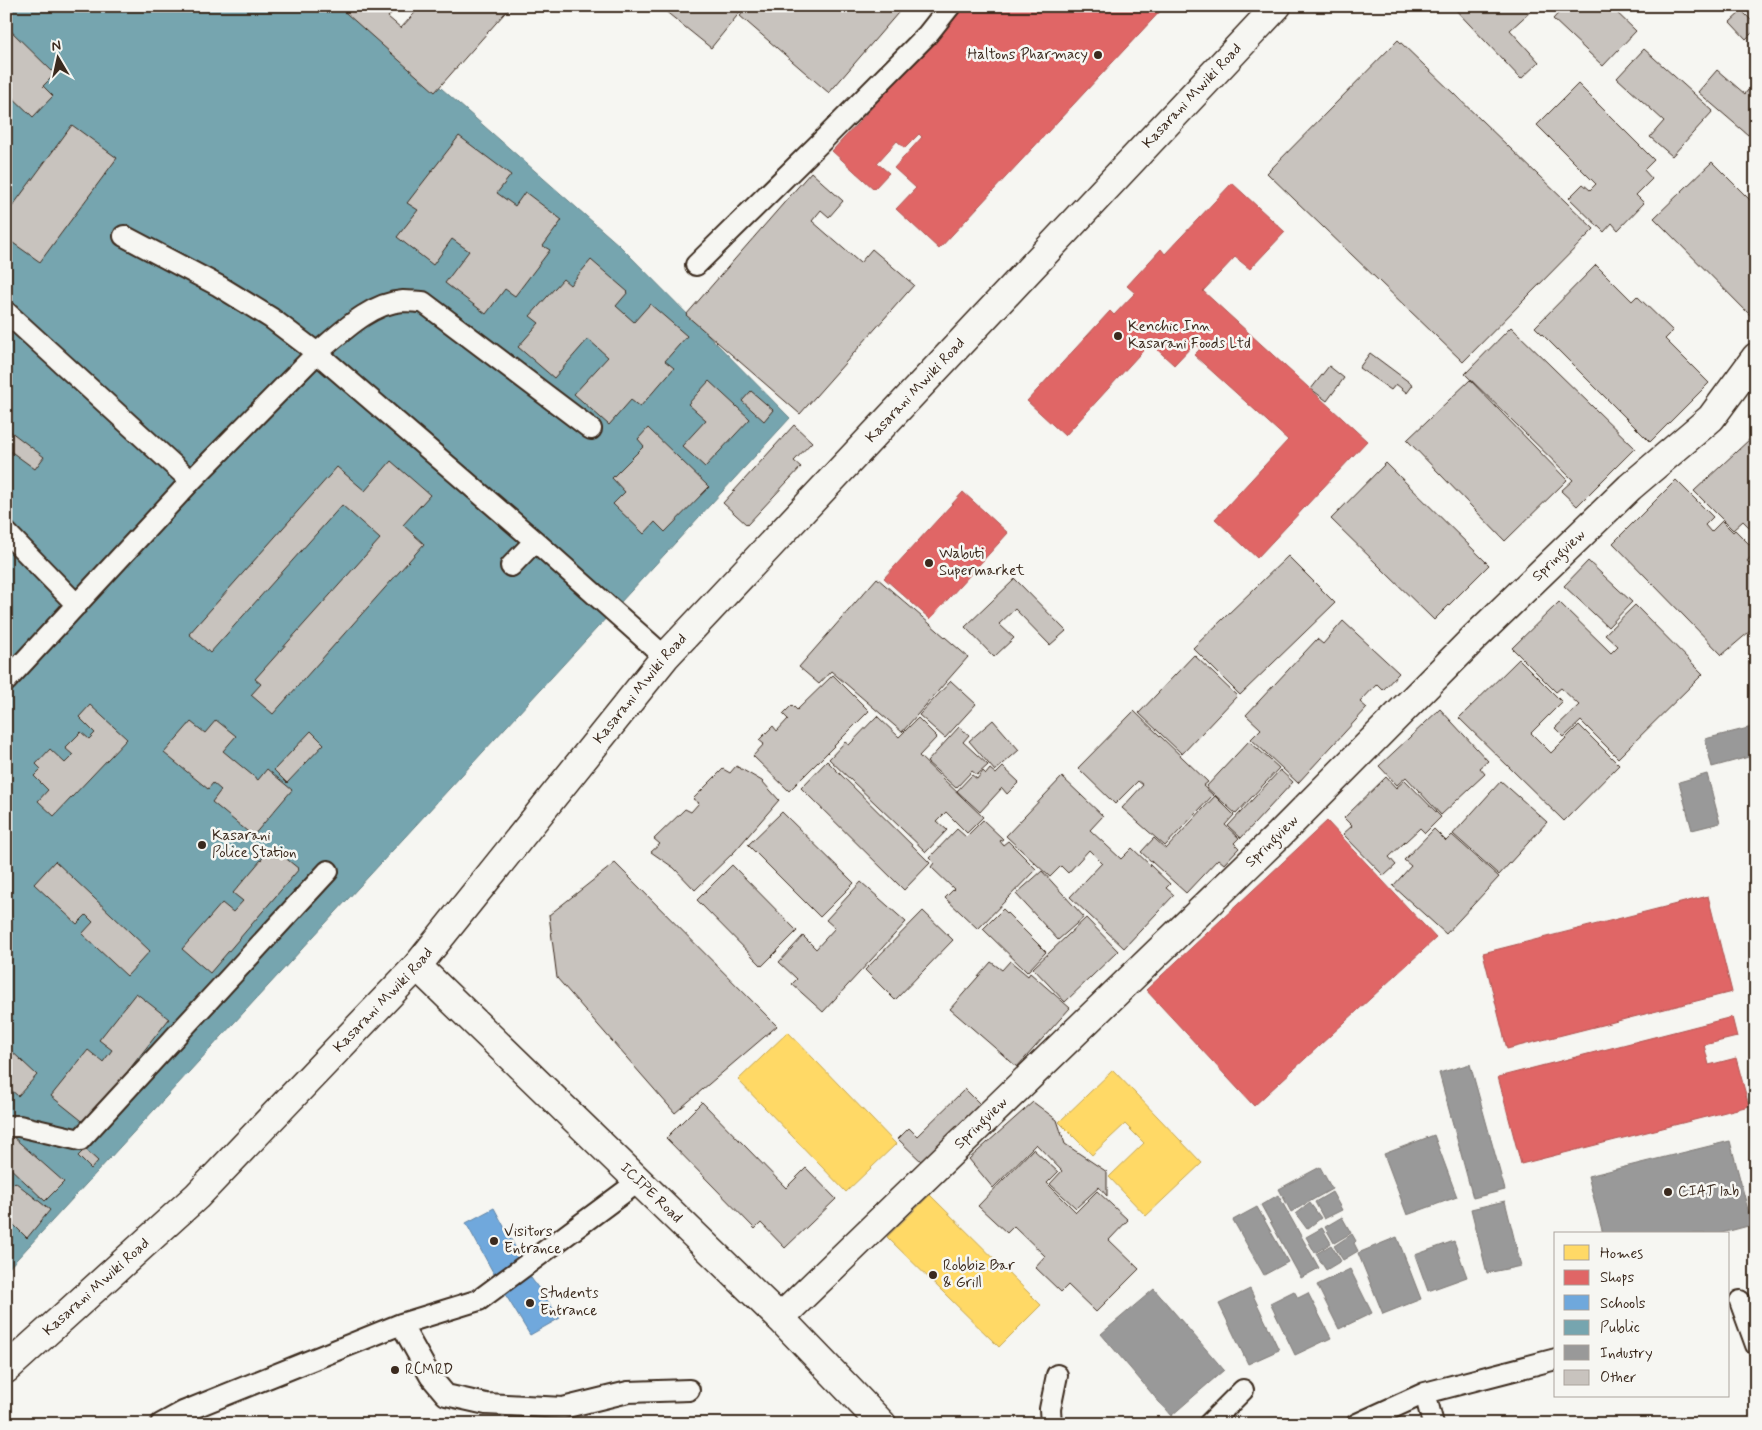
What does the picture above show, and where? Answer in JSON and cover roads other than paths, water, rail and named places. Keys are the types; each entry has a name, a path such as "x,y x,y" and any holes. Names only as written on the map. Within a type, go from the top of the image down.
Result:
{"street":[{"name":"Kasarani Mwiki Road","path":"6,1369 197,1196 417,966 665,657 1277,6"},
{"name":"Springview","path":"780,1318 1278,836 1489,624 1630,487 1711,418 1756,357"},
{"name":"ICIPE Road","path":"417,966 780,1318 882,1424"}],"lane":[{"path":"696,265 907,56 950,6"},
{"path":"124,236 219,286 271,318 317,353 535,541 665,657"},
{"path":"6,681 192,481 317,353 360,317 383,306 402,301 423,302 591,429"},
{"path":"6,312 192,481"},
{"path":"6,532 77,605"},
{"path":"511,566 535,541"},
{"path":"6,1126 19,1126 80,1140 328,871"},
{"path":"161,1424 182,1412 401,1324 479,1300 639,1182"},
{"path":"1742,1300 1756,1345"},
{"path":"401,1324 430,1376 446,1395 486,1404 563,1408 628,1392 688,1390"},
{"path":"1357,1424 1425,1393 1554,1360"},
{"path":"1050,1424 1050,1409 1057,1375"},
{"path":"1209,1424 1243,1390"},
{"path":"1425,1393 1433,1424"}],"place":[{"name":"Haltons Pharmacy","path":"1098,55"},
{"name":"Kenchic Inn Kasarani Foods Ltd","path":"1118,336"},
{"name":"Wabuti Supermarket","path":"929,563"},
{"name":"Kasarani Police Station","path":"202,845"},
{"name":"CIAT lab","path":"1668,1192"},
{"name":"Visitors Entrance","path":"494,1241"},
{"name":"Robbiz Bar & Grill","path":"933,1275"},
{"name":"Students Entrance","path":"530,1303"},
{"name":"RCMRD","path":"395,1370"}]}
